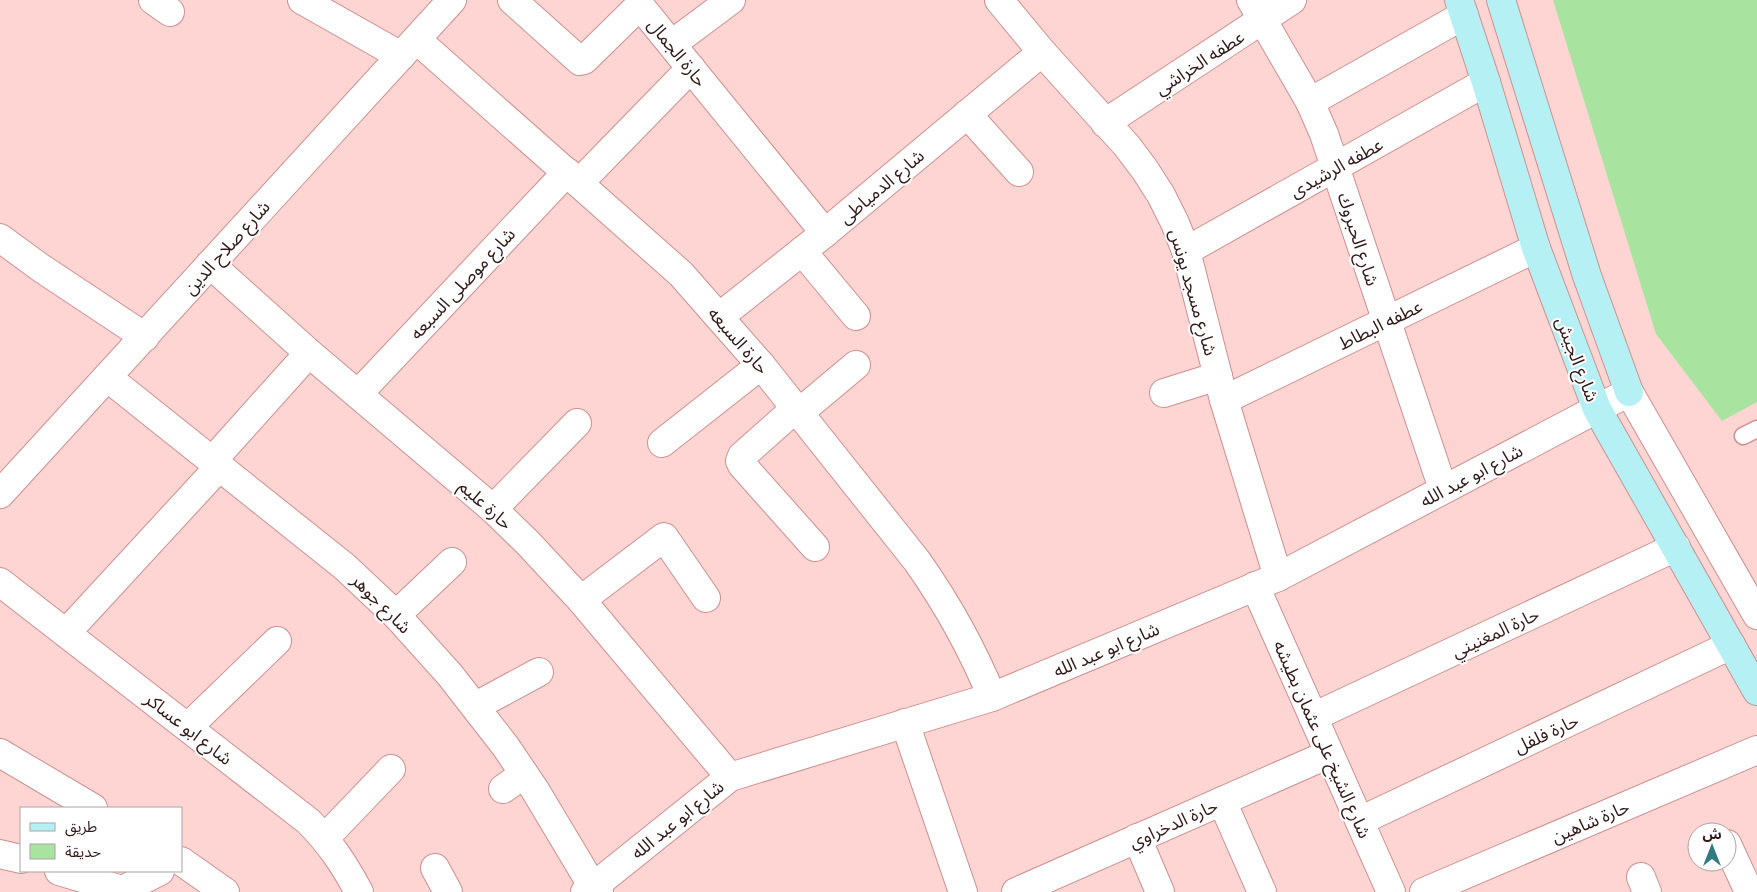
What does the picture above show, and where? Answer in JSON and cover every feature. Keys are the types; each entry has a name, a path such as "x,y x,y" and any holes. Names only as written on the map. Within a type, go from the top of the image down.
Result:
{"main road":[{"name":"شارع الجيش","path":"1501,0 1587,276 1629,392"},
{"name":"شارع الجيش","path":"1462,7 1536,248 1597,410 1757,691"}],"street":[{"name":"حارة السبعه","path":"302,0 409,48 573,177 681,274 761,365 917,561 940,593 960,627 992,697"},
{"name":"شارع صلاح الدين","path":"0,494 452,0"},
{"name":"حارة الجمال","path":"512,0 580,61 584,60 640,7 825,233"},
{"path":"672,44 730,0"},
{"name":"عطفه الخراشي","path":"1106,123 1257,10 1292,0"},
{"name":"شارع مسجد يونس","path":"1011,4 1042,52 1126,146 1154,182 1175,223 1186,251 1221,388 1266,582"},
{"path":"1310,102 1462,7"},
{"name":"شارع الحبروك","path":"1257,10 1310,102 1324,134 1443,489"},
{"name":"شارع الدمياطى","path":"719,316 825,233 1042,52"},
{"name":"شارع موصلى السبعه","path":"358,394 573,177 691,68"},
{"name":"عطفه الرشيدى","path":"1186,251 1486,82"},
{"path":"967,114 1019,172"},
{"path":"0,238 41,268 145,337"},
{"name":"عطفه البطاط","path":"1164,393 1221,388 1386,321 1536,248"},
{"path":"802,251 856,316"},
{"name":"حارة عليم","path":"210,264 309,352 494,509 556,571 730,777"},
{"path":"66,633 216,463 309,352"},
{"path":"815,547 740,461 742,456 856,364"},
{"path":"662,443 761,365"},
{"name":"شارع جوهر","path":"107,378 345,567 396,615 476,706 514,781 592,890"},
{"name":"شارع ابو عبد الله","path":"592,890 730,777 992,697 1266,582 1629,392"},
{"name":"شارع الجيش","path":"1629,392 1757,615"},
{"path":"494,509 577,423"},
{"path":"581,600 664,537 706,598"},
{"name":"حارة المغنيني","path":"1313,717 1676,547"},
{"path":"396,615 452,562"},
{"name":"شارع ابو عساكر","path":"0,582 308,821 325,838 343,862 359,892"},
{"name":"شارع الشيخ على عثمان بطيشه","path":"1266,582 1313,717 1391,892"},
{"path":"188,727 277,641"},
{"name":"حارة فلفل","path":"1360,820 1731,645"},
{"path":"476,706 539,672"},
{"path":"906,723 963,892"},
{"name":"حارة شاهين","path":"1424,892 1757,750"},
{"path":"0,753 91,807"},
{"name":"حارة الدخراوي","path":"1016,892 1054,884 1137,838 1329,754"},
{"path":"325,838 391,769"},
{"path":"1222,801 1262,892"},
{"path":"1137,838 1160,892"},
{"path":"0,854 20,859"},
{"path":"182,862 226,892"},
{"path":"1737,866 1749,892"},
{"path":"435,868 448,892"},
{"path":"62,872 121,891 158,872"}],"green space":[{"path":"1553,0 1757,0 1757,402 1722,421 1656,334"}]}
